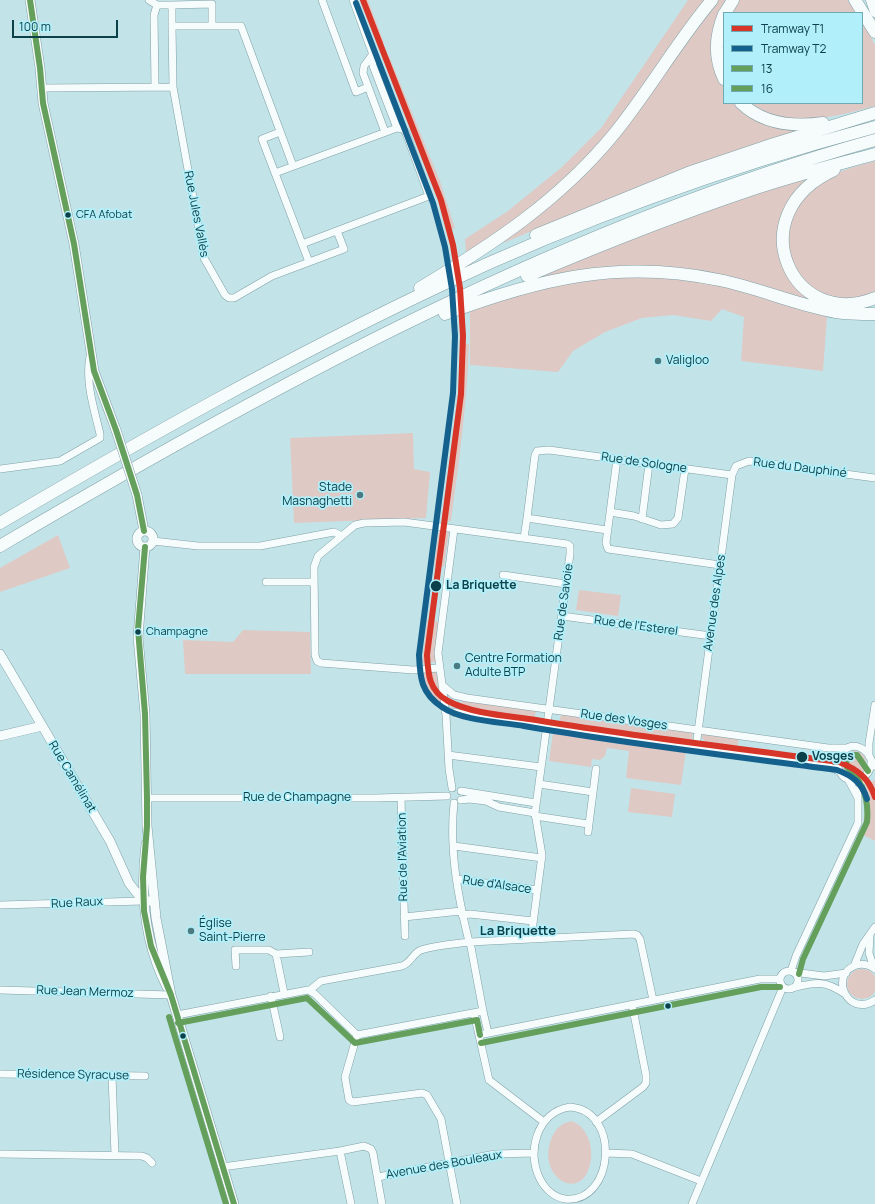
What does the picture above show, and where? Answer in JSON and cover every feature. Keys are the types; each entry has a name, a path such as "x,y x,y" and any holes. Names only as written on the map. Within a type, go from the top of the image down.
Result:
{"highway":[{"path":"416,290 504,236 537,211 571,181 625,120 690,28 712,0"},
{"path":"725,12 733,0"},
{"path":"855,0 862,12"},
{"path":"863,13 875,32"},
{"path":"723,17 718,32 717,51 723,75"},
{"path":"742,104 762,117 785,124 815,124 853,119"},
{"path":"323,344 361,318 416,290 498,251 614,202 719,162 875,113"},
{"path":"0,523 172,424 323,344 445,284 594,220 730,170 875,127"},
{"path":"0,546 182,442 310,373 452,302 594,238 666,209 753,178 875,140"},
{"path":"310,373 385,342 534,273 654,224 770,183 871,155"},
{"path":"871,155 823,175 805,188 786,217 782,232 782,242 786,260 792,274 802,285 815,295 828,302 843,305 859,304 875,298"},
{"path":"445,314 490,297 548,280 595,273 628,271 663,272 706,278 746,286 831,311 875,314"}],"main road":[{"path":"871,0 875,12"}],"street":[{"path":"30,0 46,117 74,244 97,382 116,430 137,495 144,531"},
{"path":"149,0 157,5 212,4 212,26"},
{"path":"322,0 356,92 368,87"},
{"path":"353,0 372,55 373,66 397,128"},
{"path":"155,87 154,15 157,5"},
{"name":"Rue Jules Vallès","path":"172,5 173,87 204,258 225,295 230,298 234,298 269,277 344,249 337,231"},
{"path":"172,26 241,26 293,166"},
{"path":"372,55 363,70 385,132"},
{"path":"42,88 173,87"},
{"path":"275,173 397,128 402,129 406,134 429,196 302,244"},
{"path":"280,132 262,139 309,262"},
{"path":"0,469 60,461 98,440 100,434 88,380 91,352"},
{"name":"Rue de Sologne","path":"524,538 536,454 542,449 732,475"},
{"path":"617,459 606,545 610,550 720,565"},
{"name":"Rue du Dauphiné","path":"732,475 738,464 749,461 875,478"},
{"path":"642,519 649,464"},
{"path":"610,512 664,525 673,524 677,520 685,469"},
{"name":"Avenue des Alpes","path":"698,730 732,475"},
{"path":"527,518 608,530"},
{"name":"Rue de Savoie","path":"439,668 413,670 321,663 316,661 314,582 316,558 355,526 364,523 400,522 567,544 570,546 562,616 536,803 535,815 542,858 531,939"},
{"path":"452,788 445,711 439,668 439,647 454,529"},
{"path":"145,547 139,544 137,540 138,534 144,531 151,534 153,541"},
{"path":"153,541 198,546 260,546 334,532 342,536"},
{"path":"145,547 149,546 153,541"},
{"path":"145,547 138,629 145,714 148,826 154,901 162,953 171,995 234,1204"},
{"path":"503,575 566,584"},
{"path":"266,582 314,582"},
{"name":"Rue de l'Esterel","path":"562,616 711,636"},
{"name":"Rue Camélinat","path":"0,654 110,841 129,883 143,901"},
{"name":"Rue des Vosges","path":"442,685 451,694 461,697 828,748 852,747"},
{"path":"792,972 796,956 858,824 859,791 865,776 870,769 872,761 871,731 875,705"},
{"name":"Rue des Vosges","path":"445,711 825,765 839,771"},
{"path":"0,736 27,731 42,726"},
{"path":"696,747 698,730"},
{"path":"859,802 848,779 839,771 838,757 842,752 865,741 871,731"},
{"path":"852,747 863,749 872,761"},
{"path":"448,755 541,767"},
{"path":"452,788 448,792 447,796 450,802 458,802 469,799 486,801 499,807 588,828 596,769"},
{"path":"848,779 855,780 875,774"},
{"path":"539,784 593,792"},
{"path":"452,788 457,788 461,791 536,803"},
{"path":"461,791 458,802 454,846 456,879 488,1033"},
{"name":"Rue de Champagne","path":"147,798 402,798 447,796"},
{"name":"Rue de l'Aviation","path":"402,798 405,936"},
{"path":"148,826 144,860 143,901 150,944 162,978 171,995"},
{"path":"454,846 542,858"},
{"name":"Rue d'Alsace","path":"456,879 537,890"},
{"name":"Rue Raux","path":"0,905 154,901"},
{"name":"Rue de l'Aviation","path":"404,916 462,913 533,921"},
{"path":"845,995 842,985 846,973 854,966 873,930"},
{"path":"873,930 869,953 874,968"},
{"path":"177,1015 310,990 321,982 405,965 421,950 469,942 631,934 638,935 653,1000"},
{"path":"236,966 235,950 269,950 276,954 309,952"},
{"path":"276,954 284,994"},
{"path":"854,966 864,964 874,968"},
{"path":"780,979 784,972 824,976 846,973"},
{"path":"792,972 798,980 796,985 792,988"},
{"path":"479,1035 760,979 780,979"},
{"path":"692,1204 783,987 780,979"},
{"path":"783,987 792,988 822,983 835,988 845,995 850,1001 858,1004 868,1004 875,1000"},
{"name":"Rue Jean Mermoz","path":"0,990 171,995"},
{"path":"310,990 357,1035"},
{"path":"272,996 280,1037"},
{"path":"596,1122 643,1087 646,1083 646,1075 632,1004"},
{"path":"357,1035 483,1011"},
{"path":"474,1013 487,1075 491,1082 544,1122"},
{"path":"357,1035 346,1077 348,1100 353,1102 419,1093 427,1095 441,1120 457,1204"},
{"name":"Résidence Syracuse","path":"0,1074 145,1076"},
{"path":"112,1076 115,1155"},
{"path":"570,1108 582,1110 596,1122 603,1135 606,1153 605,1167 597,1185 586,1195 570,1202 556,1196 545,1187 537,1173 534,1153 537,1135 544,1122 557,1110 570,1108"},
{"path":"222,1167 369,1147 373,1153 382,1204"},
{"path":"340,1151 351,1204"},
{"name":"Avenue des Bouleaux","path":"378,1177 498,1153 534,1153"},
{"path":"606,1153 632,1154 701,1181"},
{"path":"0,1154 115,1155 144,1157 152,1163"}],"shaded area":[{"path":"361,0 368,0 384,43 378,46"},
{"path":"688,0 706,0 679,33 631,103 590,155 540,201 466,254 465,239 508,211 563,166 601,128"},
{"path":"716,0 730,0 722,12 719,77 723,85 723,104 738,104 803,130 558,220 503,243 502,241 567,189"},
{"path":"739,0 847,0 857,12 731,12"},
{"path":"863,20 875,45 875,106 843,114 812,119 780,117 766,112 753,104 863,104"},
{"path":"389,56 440,181 455,228 448,230 436,191 383,58"},
{"path":"875,161 875,292 861,297 847,298 834,297 822,293 811,286 802,277 795,266 787,239 789,224 803,199 818,183 841,171"},
{"path":"812,177 788,205 779,223 778,242 781,256 826,304 704,274 532,281 531,279 727,202"},
{"path":"635,276 675,278 727,287 827,316 823,371 741,361 744,317 722,309 711,321 673,315 642,318 605,332 573,351 558,372 470,365 470,309 559,282"},
{"path":"461,344 469,344 468,366 462,433 451,521 444,520 458,412"},
{"name":"Stade Masnaghetti","path":"413,433 414,469 430,472 426,518 294,523 290,438"},
{"path":"439,529 449,531 444,567 434,565"},
{"path":"58,535 70,568 0,592 0,568"},
{"path":"579,590 621,595 618,616 576,610"},
{"path":"427,620 440,622 435,662 422,663"},
{"path":"243,630 310,632 311,674 185,674 183,640 233,642"},
{"path":"435,671 437,675 442,709 428,694 421,673"},
{"path":"462,700 536,710 534,722 461,712"},
{"path":"561,714 693,732 691,744 559,726"},
{"path":"553,733 686,751 681,785 626,778 629,751 607,748 605,756 600,760 592,759 591,767 549,761"},
{"path":"702,733 739,738 737,750 711,747 702,738"},
{"path":"849,751 859,751 866,758 866,768 859,775 849,775 842,768 842,758"},
{"path":"875,780 875,841 863,835 866,829 863,825 865,810 863,790 867,783"},
{"path":"631,788 675,794 672,817 628,812"},
{"path":"862,969 873,973 876,978 876,990 873,995 862,999 851,995 847,984 851,973"},
{"path":"572,1121 583,1129 589,1140 591,1146 591,1159 585,1177 577,1183 569,1184 561,1180 554,1173 549,1163 548,1151 555,1131 565,1123"}],"tram line":[{"name":"T1","path":"363,0 441,200 453,245 460,288 463,336 461,394 427,655 429,675 433,687 448,701 480,712 650,737 839,762 862,775 869,784 875,797"},
{"name":"T2","path":"356,3 433,203 445,247 452,289 455,336 453,393 419,655 421,678 426,690 435,702 450,712 471,718 641,744 837,770 848,775 860,784 867,799"}],"transit line":[{"name":"13","path":"30,0 40,68 43,103 74,244 94,371 116,430 137,495 144,531"},
{"name":"13","path":"145,547 138,629 145,714 147,798 147,826 143,877 144,911 151,946 171,995 234,1204"},
{"name":"16","path":"799,974 803,959 867,822 867,807 864,792 853,773 847,767 846,760 850,755 857,755 868,771"},
{"name":"16","path":"481,1043 761,987 780,987"},
{"name":"16","path":"178,1023 307,998 355,1043 477,1020 480,1035"},
{"name":"16","path":"169,1017 226,1204"}],"place":[{"name":"CFA Afobat","path":"68,215"},
{"name":"Valigloo","path":"658,361"},
{"name":"Stade Masnaghetti","path":"360,495"},
{"name":"La Briquette","path":"436,586"},
{"name":"Champagne","path":"138,632"},
{"name":"Centre Formation Adulte BTP","path":"457,666"},
{"name":"Vosges","path":"802,757"},
{"name":"Église Saint-Pierre","path":"191,931"}],"district":[{"name":"La Briquette","path":"518,931"}]}
